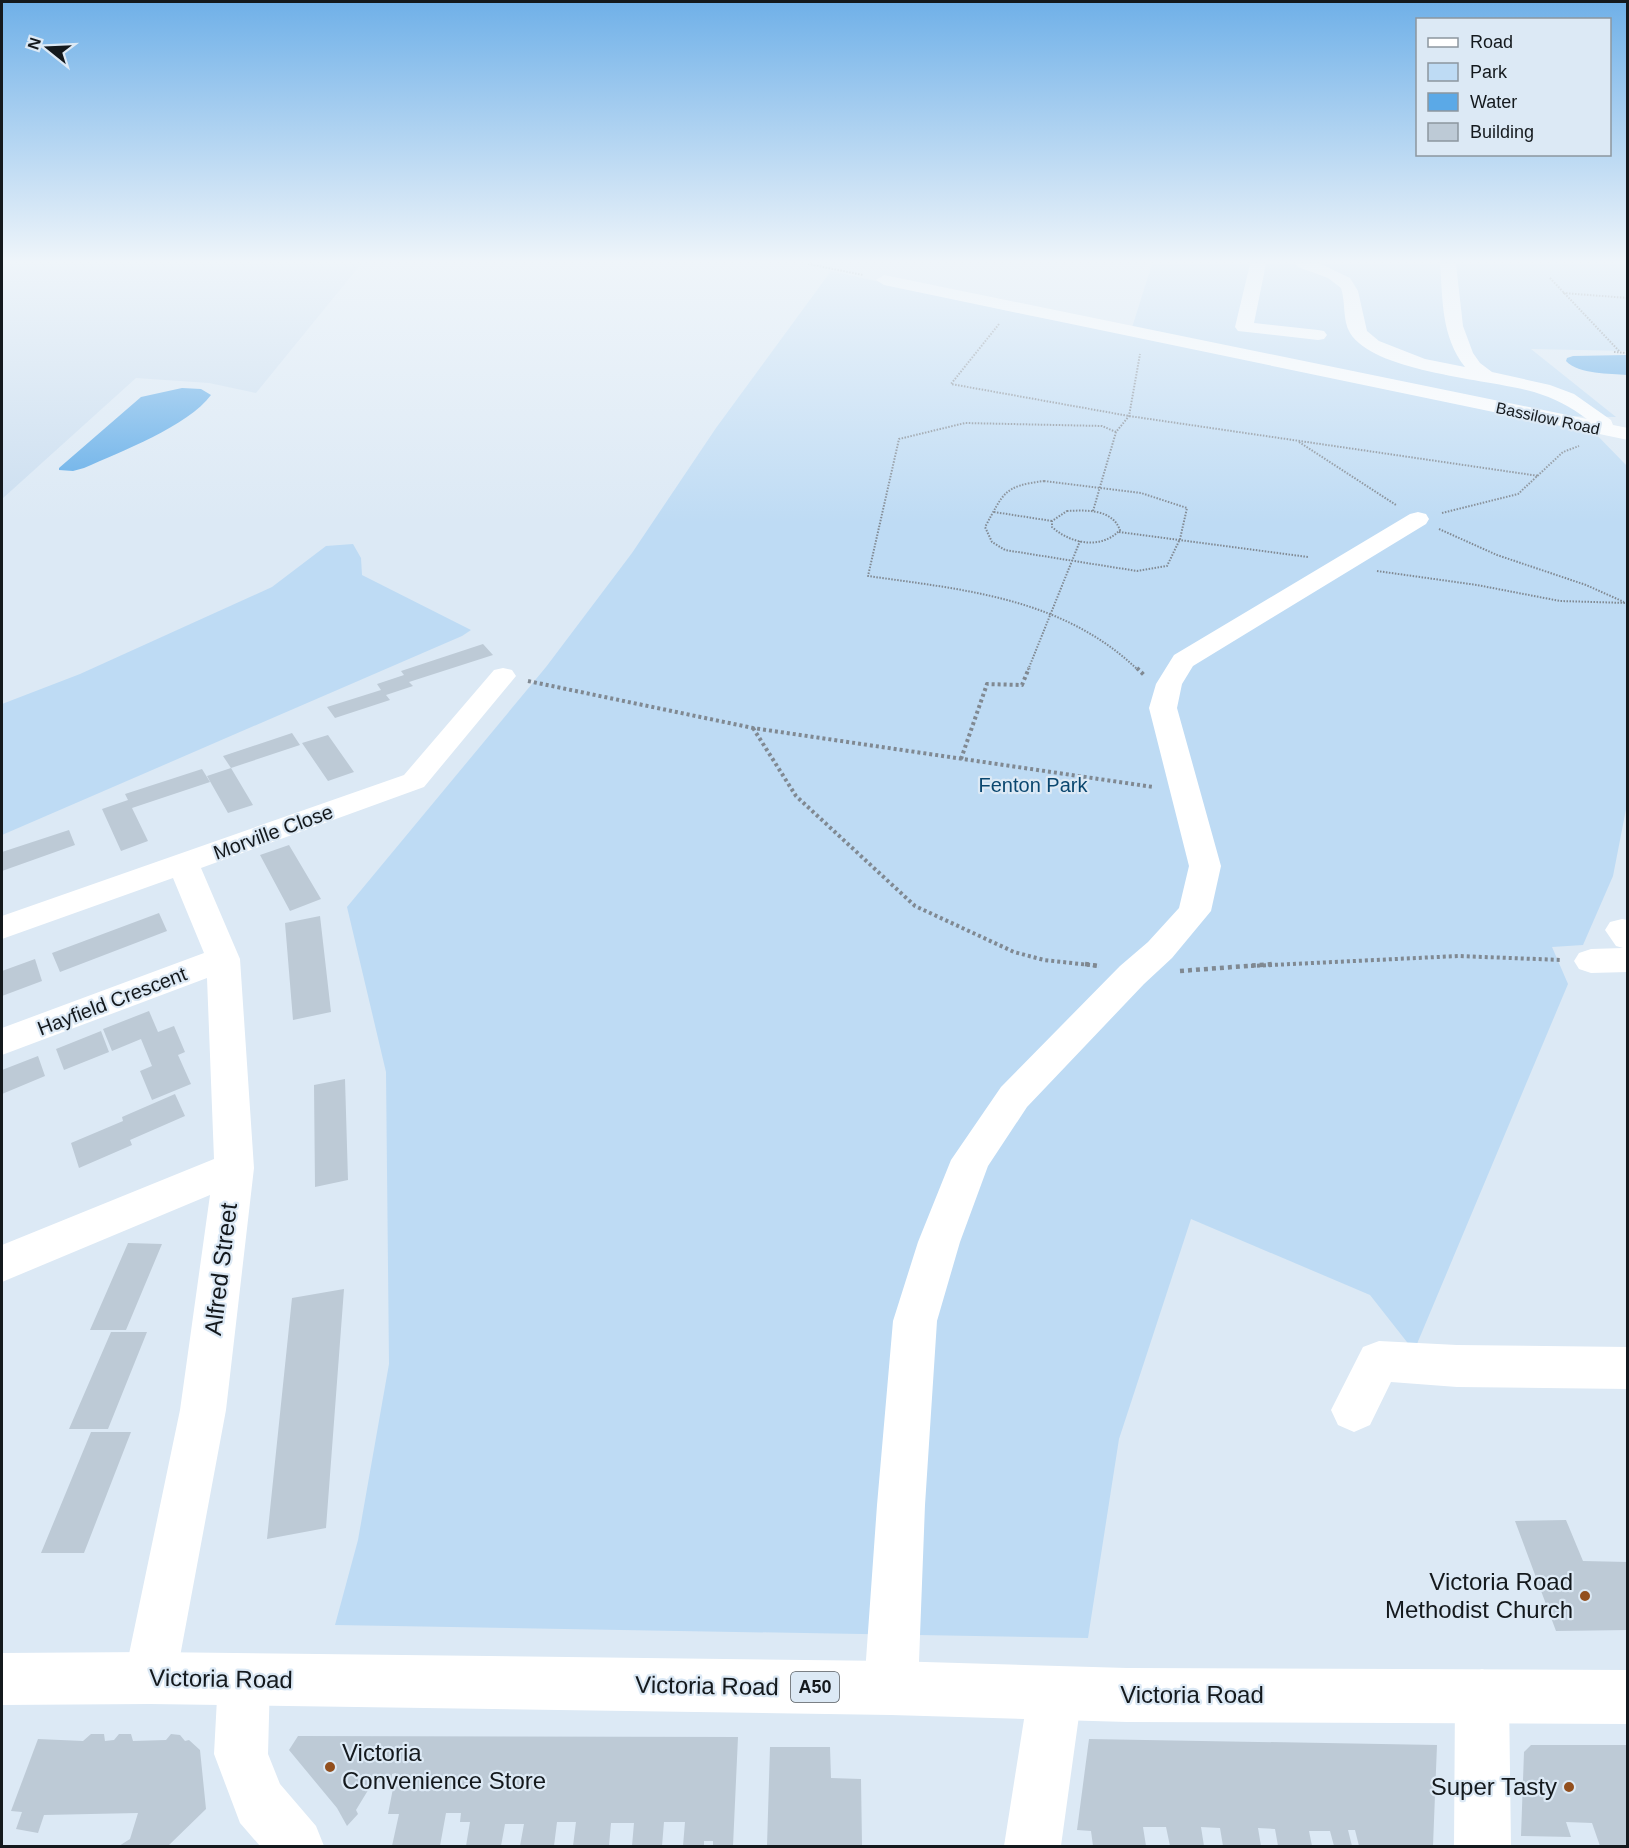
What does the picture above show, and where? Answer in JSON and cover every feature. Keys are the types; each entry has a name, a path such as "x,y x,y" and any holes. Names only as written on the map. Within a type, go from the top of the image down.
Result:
{"street":[{"name":"Bassilow Road","path":"1226,350 1622,437"},
{"path":"1387,350 1404,358 1565,397 1582,406 1622,437"},
{"path":"1464,350 1473,368 1487,377"},
{"path":"891,1688 901,1505 915,1321 939,1242 971,1160 1014,1096 1132,975 1160,950 1195,911 1205,866 1163,708 1169,684 1183,661 1418,519"},
{"name":"Morville Close","path":"2,928 414,781 503,676"},
{"name":"Alfred Street","path":"150,1678 203,1410 234,1168 224,959 183,864"},
{"path":"1591,961 1626,943"},
{"name":"Hayfield Crescent","path":"2,1042 224,959"},
{"path":"2,1264 234,1168"},
{"path":"1354,1410 1379,1361 1457,1366 1628,1368"},
{"name":"Victoria Road","path":"2,1678 891,1688 1055,1694 1628,1697"},
{"path":"244,1680 241,1754 260,1803 296,1846"},
{"path":"1032,1846 1055,1694"},
{"path":"1482,1696 1483,1846"}],"path":[{"path":"978,350 951,384 1129,416 1539,476"},
{"path":"1614,352 1628,353"},
{"path":"1093,511 1116,432 1129,416 1140,354"},
{"path":"1116,432 1102,426 965,423 899,439 868,576 985,594 1053,612 1076,622 1101,638 1139,669 1158,692 1163,708"},
{"path":"1418,519 1518,494 1563,452 1593,441 1622,437"},
{"path":"1296,440 1418,519 1497,555 1586,585 1627,604"},
{"path":"1044,481 1141,493 1187,508 1180,539 1167,566 1137,570 1005,550 992,542 985,527 994,512 1006,489 1020,483 1044,481"},
{"path":"1119,532 1119,524 1111,517 1093,511 1058,514 1052,521 1052,527 1057,533 1080,541 1110,539 1119,532 1180,539 1345,562 1389,574 1477,585 1560,601 1627,604"},
{"path":"994,512 1052,521"},
{"path":"961,759 987,684 1022,685 1080,541"},
{"path":"503,676 753,728 1184,791"},
{"path":"753,728 796,796 915,906 1014,952 1044,960 1099,966 1132,975 1322,961 1458,956 1591,961"}],"shaded area":[{"path":"2,350 291,350 256,393 209,383 136,378 2,499"}],"green space":[{"name":"Fenton Park","path":"773,350 1533,350 1616,417 1562,416 1589,427 1627,466 1628,799 1613,876 1583,945 1552,947 1568,984 1414,1351 1370,1295 1191,1219 1119,1439 1088,1638 335,1625 358,1540 389,1364 386,1072 347,907 546,667 632,553 716,428"},
{"path":"353,544 361,558 362,575 471,630 462,636 2,835 2,704 80,674 272,587 326,546"}],"water":[{"path":"1627,355 1627,375 1587,371 1572,366 1566,361 1567,358 1573,356"},
{"path":"182,388 201,389 211,395 187,417 134,446 84,468 73,471 59,470 141,397"}],"building":[{"path":"483,644 493,655 409,682 413,686 386,695 390,700 335,718 327,707 381,690 377,684 404,675 401,671"},
{"path":"292,733 300,745 231,768 223,756"},
{"path":"328,735 354,772 328,781 302,743"},
{"path":"231,768 253,805 228,813 207,776"},
{"path":"202,769 210,782 132,808 148,841 121,851 102,809 128,800 125,794"},
{"path":"69,830 75,845 2,871 2,852"},
{"path":"289,845 321,899 290,911 260,855"},
{"path":"159,913 167,931 60,972 52,953"},
{"path":"320,916 331,1012 293,1020 285,923"},
{"path":"35,959 42,981 2,996 2,971"},
{"path":"149,1011 158,1032 174,1026 185,1052 178,1055 191,1084 152,1100 140,1071 152,1066 141,1039 112,1051 103,1029"},
{"path":"101,1031 109,1052 64,1070 56,1049"},
{"path":"38,1056 45,1076 2,1094 2,1070"},
{"path":"345,1079 348,1180 315,1187 314,1085"},
{"path":"175,1094 185,1116 130,1140 132,1145 79,1168 71,1143 123,1121 122,1117"},
{"path":"128,1243 162,1244 126,1330 90,1330"},
{"path":"344,1289 326,1528 267,1539 292,1298"},
{"path":"111,1332 147,1332 108,1429 69,1429"},
{"path":"91,1432 131,1432 84,1553 41,1553"},
{"name":"Victoria Road Methodist Church","path":"1566,1520 1583,1561 1628,1562 1628,1630 1556,1631 1515,1521"},
{"path":"91,1734 104,1734 105,1741 114,1740 119,1734 131,1734 133,1741 166,1740 171,1734 180,1735 185,1741 189,1740 200,1750 206,1809 168,1846 119,1846 130,1839 138,1813 44,1815 38,1833 16,1829 22,1812 11,1811 38,1739 83,1741"},
{"path":"298,1736 738,1737 733,1846 713,1846 713,1841 704,1841 704,1846 683,1846 685,1822 664,1822 662,1846 632,1846 634,1823 611,1823 609,1846 573,1846 576,1822 557,1822 554,1846 520,1846 524,1824 505,1824 501,1846 466,1846 470,1822 460,1822 461,1813 446,1813 440,1846 392,1846 399,1814 388,1814 396,1773 392,1774 391,1783 373,1782 356,1810 358,1814 347,1826 337,1808 289,1750"},
{"path":"1089,1739 1437,1745 1433,1846 1359,1846 1355,1830 1348,1830 1352,1846 1334,1846 1330,1831 1309,1831 1312,1846 1278,1846 1275,1829 1258,1828 1261,1846 1223,1846 1220,1828 1201,1827 1204,1846 1170,1846 1166,1827 1143,1827 1146,1846 1093,1846 1091,1831 1077,1830"},
{"name":"Super Tasty","path":"1531,1745 1628,1745 1628,1846 1600,1846 1592,1823 1566,1822 1571,1837 1521,1836 1524,1752"},
{"path":"770,1747 830,1747 831,1778 861,1779 862,1845 767,1846"}],"place":[{"name":"Victoria Road Methodist Church","path":"1585,1596"},
{"name":"Victoria Convenience Store","path":"330,1767"},
{"name":"Super Tasty","path":"1569,1787"}]}
